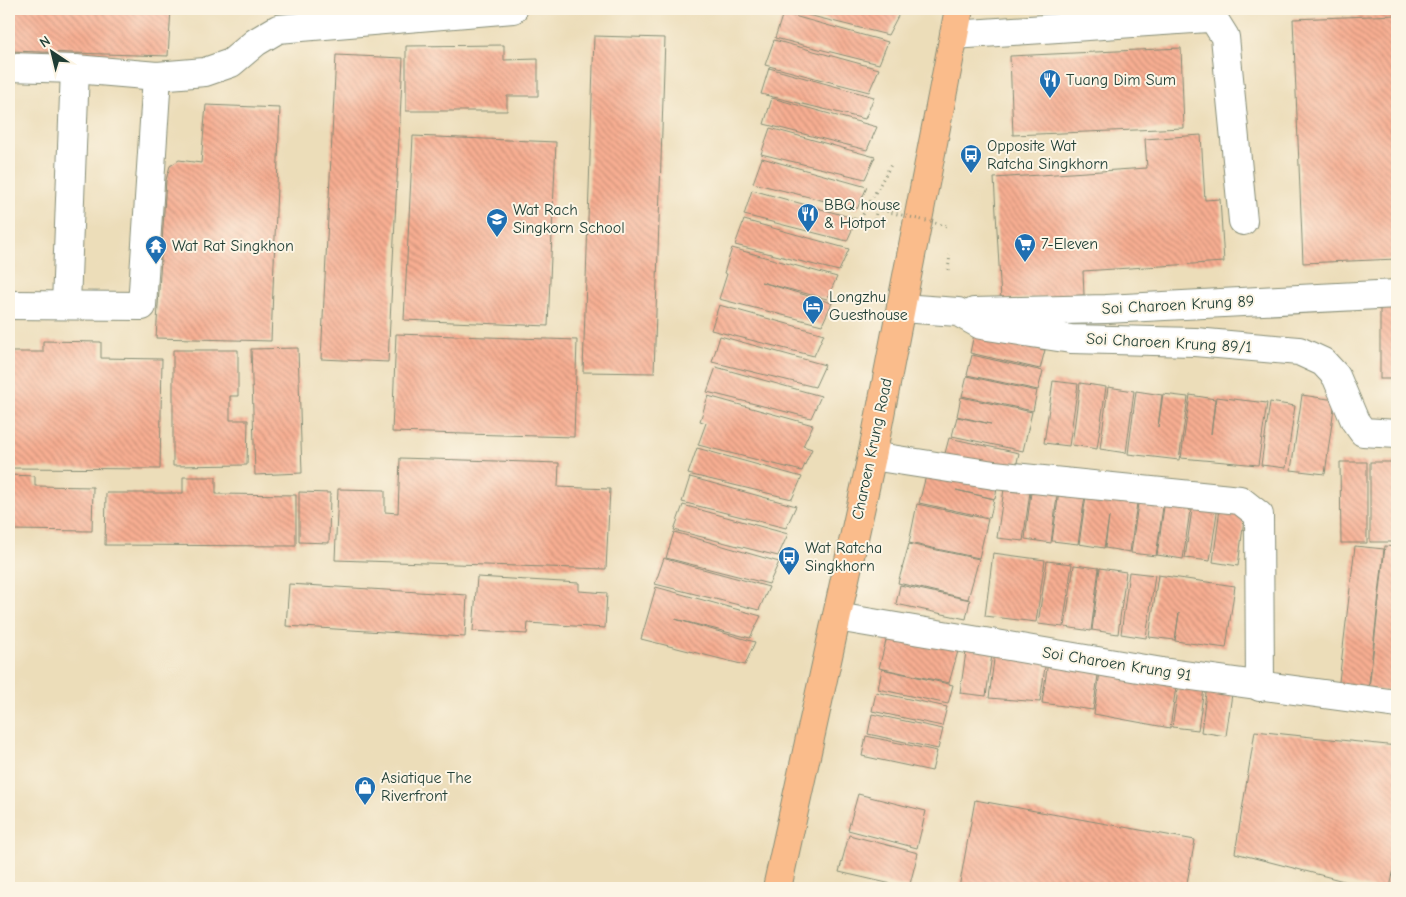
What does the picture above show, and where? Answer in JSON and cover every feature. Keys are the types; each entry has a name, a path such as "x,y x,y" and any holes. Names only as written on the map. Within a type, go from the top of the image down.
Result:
{"main road":[{"name":"Charoen Krung Road","path":"778,888 872,456 901,308 953,16"}],"street":[{"path":"9,67 74,69 157,76 205,72 231,62 256,42 278,29 513,9"},
{"path":"953,16 1208,18 1215,21 1225,37 1243,221"},
{"path":"66,304 74,69"},
{"path":"9,305 142,306 157,76"},
{"name":"Soi Charoen Krung 89","path":"958,312 1106,309 1397,294"},
{"name":"Soi Charoen Krung 89/1","path":"901,308 958,312 981,325 1071,339 1196,342 1299,351 1323,362 1336,376 1355,421 1363,432 1397,434"},
{"path":"872,456 994,475 1240,500 1259,515 1260,687"},
{"name":"Soi Charoen Krung 91","path":"837,617 1260,687 1397,704"}],"path":[{"path":"895,157 861,218 863,226 866,228 873,225 877,209 947,226"}],"building":[{"path":"9,9 171,9 168,56 9,51"},
{"path":"784,9 881,9 899,14 888,35"},
{"path":"783,13 888,42 879,64 775,38"},
{"path":"1397,15 1397,259 1303,263 1293,19"},
{"path":"594,36 665,38 654,373 583,372"},
{"path":"774,40 879,69 869,92 765,65"},
{"path":"504,45 504,60 538,59 538,96 507,96 507,111 406,111 406,46"},
{"path":"1181,48 1184,128 1013,135 1010,56"},
{"path":"336,55 403,58 388,362 321,359"},
{"path":"769,68 874,97 865,119 761,94"},
{"path":"772,98 877,127 867,150 764,124"},
{"path":"206,105 280,108 271,341 156,338 166,180 170,166 179,160 201,163"},
{"path":"770,128 875,157 865,179 761,154"},
{"path":"1201,135 1205,200 1220,199 1224,262 1083,271 1084,295 1001,300 994,178 1147,168 1145,139"},
{"path":"413,136 556,142 548,326 404,320"},
{"path":"762,158 867,187 857,209 753,183"},
{"path":"752,190 857,219 847,241 744,215"},
{"path":"744,220 849,249 839,271 735,245"},
{"path":"732,248 837,277 827,299 761,282 832,303 822,325 719,299 727,274 724,273"},
{"path":"1380,298 1397,298 1397,379 1380,379"},
{"path":"719,305 824,334 814,356 711,330"},
{"path":"396,334 577,340 574,437 392,432"},
{"path":"974,334 1045,350 1040,369 970,353"},
{"path":"720,336 825,365 815,387 712,362"},
{"path":"43,341 101,342 101,358 162,359 160,469 9,468 9,352 43,352"},
{"path":"298,348 302,473 255,475 251,349"},
{"path":"173,350 238,350 238,396 230,396 230,420 248,420 247,465 173,466"},
{"path":"972,355 1043,371 1038,390 967,375"},
{"path":"716,367 821,396 811,418 707,392"},
{"path":"967,376 1037,391 1033,411 962,396"},
{"path":"1053,381 1078,384 1069,446 1044,443"},
{"path":"1080,383 1106,387 1097,449 1072,445"},
{"path":"1108,387 1134,391 1126,453 1100,449"},
{"path":"1136,391 1162,395 1158,427 1163,394 1188,397 1179,460 1128,454"},
{"path":"1190,395 1215,399 1211,434 1216,397 1267,403 1258,465 1181,458"},
{"path":"1302,395 1335,400 1325,474 1291,470"},
{"path":"708,396 813,425 803,446 812,449 802,471 698,445 706,423 700,421"},
{"path":"961,397 1032,412 1023,451 952,436 957,417 991,424 957,416"},
{"path":"1270,402 1295,406 1286,468 1261,465"},
{"path":"949,438 1019,453 1015,472 944,457"},
{"path":"697,448 802,477 792,499 688,474"},
{"path":"400,458 559,463 558,487 610,489 606,569 335,560 338,489 385,490 385,512 398,513"},
{"path":"1340,462 1367,462 1367,543 1341,543"},
{"path":"1370,462 1397,462 1397,542 1370,542"},
{"path":"929,464 999,479 995,499 956,490 994,499 990,518 919,503"},
{"path":"9,475 35,476 35,486 93,487 92,531 9,530"},
{"path":"1006,475 1032,478 1023,541 997,538"},
{"path":"183,477 216,477 216,494 296,495 296,546 105,545 106,493 183,493"},
{"path":"690,477 796,506 786,528 682,502"},
{"path":"1033,477 1059,481 1051,543 1025,539"},
{"path":"1061,478 1087,482 1078,544 1052,541"},
{"path":"1088,482 1139,489 1130,552 1105,548 1109,517 1104,548 1079,544"},
{"path":"1140,490 1165,493 1156,556 1131,553"},
{"path":"299,492 330,493 329,543 299,542"},
{"path":"1166,493 1192,496 1183,559 1157,555"},
{"path":"1194,496 1219,499 1210,561 1185,558"},
{"path":"1221,500 1246,504 1238,566 1213,562"},
{"path":"917,504 988,519 979,558 909,543"},
{"path":"683,505 788,534 778,556 674,530"},
{"path":"674,532 779,562 769,584 666,558"},
{"path":"909,544 979,559 968,599 898,583"},
{"path":"1355,546 1384,549 1368,693 1338,690"},
{"path":"1385,546 1397,547 1397,692 1369,689"},
{"path":"993,553 1045,560 1036,622 985,616"},
{"path":"664,558 769,587 759,610 655,584"},
{"path":"1047,561 1072,564 1063,627 1038,624"},
{"path":"1074,565 1099,568 1091,631 1065,627"},
{"path":"1100,568 1126,572 1118,634 1092,630"},
{"path":"1129,572 1155,575 1146,638 1121,634"},
{"path":"1158,575 1235,586 1226,648 1175,641 1179,613 1175,640 1149,637"},
{"path":"477,577 579,583 579,591 607,593 605,628 528,623 527,634 473,631"},
{"path":"289,584 467,595 465,637 286,626"},
{"path":"900,585 970,600 966,619 896,604"},
{"path":"656,587 761,616 750,638 675,619 755,642 745,665 641,639"},
{"path":"889,629 960,644 949,683 879,668"},
{"path":"969,631 995,634 986,696 960,693"},
{"path":"997,636 1049,639 1040,702 989,698"},
{"path":"1051,641 1102,648 1093,710 1042,703"},
{"path":"1103,651 1179,666 1170,728 1094,714"},
{"path":"1182,665 1207,668 1198,730 1172,727"},
{"path":"882,669 953,685 948,704 878,689"},
{"path":"1209,670 1235,673 1226,736 1201,732"},
{"path":"876,692 947,707 942,726 872,711"},
{"path":"872,714 943,729 938,749 868,734"},
{"path":"1255,731 1397,746 1397,853 1390,888 1371,888 1235,853"},
{"path":"866,736 937,751 932,771 862,756"},
{"path":"858,794 926,811 917,848 848,830"},
{"path":"975,800 1195,840 1186,888 959,888"},
{"path":"849,835 918,853 909,888 839,872"}],"place":[{"name":"Tuang Dim Sum","path":"1050,99"},
{"name":"Opposite Wat Ratcha Singkhorn","path":"971,174"},
{"name":"BBQ house & Hotpot","path":"808,233"},
{"name":"Wat Rach Singkorn School","path":"497,238"},
{"name":"7-Eleven","path":"1025,263"},
{"name":"Wat Rat Singkhon","path":"156,265"},
{"name":"Longzhu Guesthouse","path":"813,325"},
{"name":"Wat Ratcha Singkhorn","path":"789,576"},
{"name":"Asiatique The Riverfront","path":"365,806"}]}
